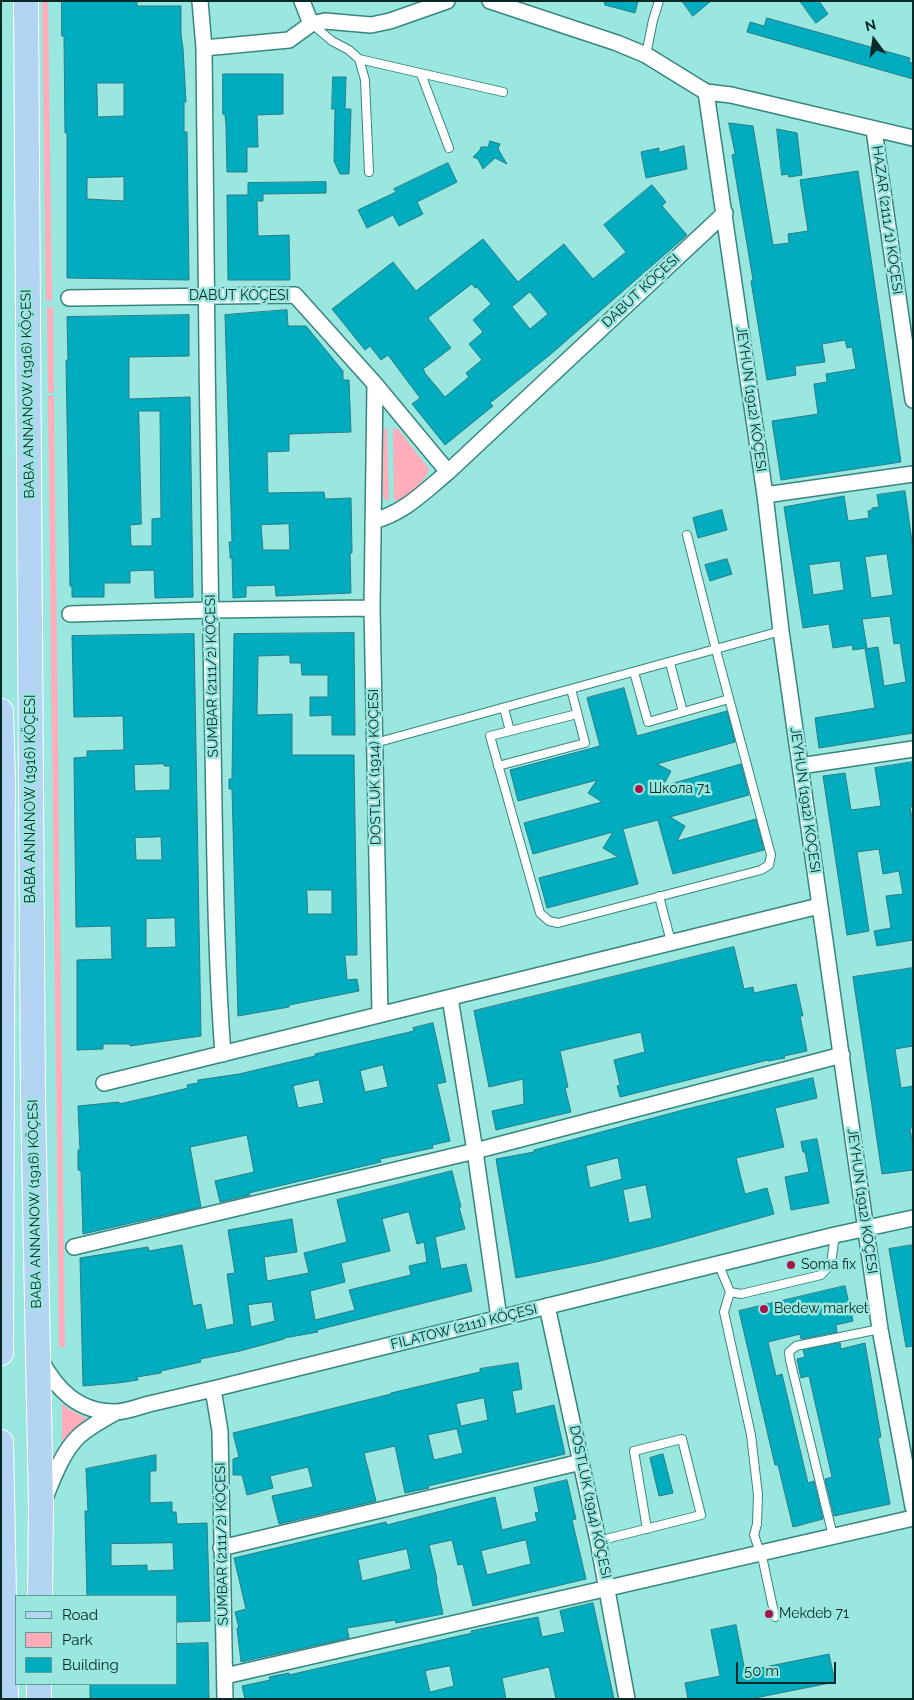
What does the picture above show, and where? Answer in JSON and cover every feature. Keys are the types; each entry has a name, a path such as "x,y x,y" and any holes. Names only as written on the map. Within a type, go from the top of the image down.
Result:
{"main road":[{"name":"BABA ANNANOW (1916) KÖÇESI","path":"26,1 33,1099 41,1508 40,1595"},
{"name":"BABA ANNANOW (1916) KÖÇESI","path":"1,711 3,781 1,1353"},
{"path":"1,1442 6,1699"},
{"path":"39,1699 40,1685"}],"street":[{"name":"SUMBAR (2111/2) KÖÇESI","path":"200,1 204,48 210,610 218,988 223,1054"},
{"path":"302,1 311,24"},
{"path":"204,48 289,40 311,24 325,21 371,25 406,17 447,1"},
{"path":"490,1 646,55 706,92 731,95 913,138"},
{"name":"JEÝHUN (1912) KÖÇESI","path":"706,92 765,495 781,631 865,1229 880,1329 913,1507"},
{"name":"HAZAR (2111/1) KÖÇESI","path":"874,130 913,400"},
{"name":"DABUT KÖÇESI","path":"373,521 385,518 403,509 448,472 724,213"},
{"name":"DABUT KÖÇESI","path":"69,298 295,295 375,384 448,472"},
{"name":"DOSTLUK (1914) KÖÇESI","path":"375,384 372,608 380,1014"},
{"path":"765,495 913,474"},
{"path":"70,614 372,608"},
{"path":"800,766 913,749"},
{"path":"104,1083 819,906"},
{"path":"450,998 475,1151 499,1318"},
{"path":"74,1247 475,1151 842,1055"},
{"name":"FILATOW (2111) KÖÇESI","path":"38,1354 47,1371 61,1390 78,1404 95,1410 116,1412 835,1235 913,1218"},
{"name":"DOSTLUK (1914) KÖÇESI","path":"547,1306 608,1588 627,1699"},
{"name":"SUMBAR (2111/2) KÖÇESI","path":"213,1389 220,1431 225,1699"},
{"path":"41,1508 54,1476 79,1436 96,1423 116,1412"},
{"path":"221,1548 581,1462"},
{"path":"225,1676 913,1518"}],"lane":[{"path":"646,55 659,1"},
{"path":"311,24 359,59 503,92"},
{"path":"359,59 365,80 369,172"},
{"path":"421,74 449,148"},
{"path":"577,714 490,736 540,913 549,920 558,923 761,870 769,865 771,855 687,535"},
{"path":"375,742 670,663 781,631"},
{"path":"670,663 683,712"},
{"path":"634,672 648,722 729,699"},
{"path":"498,766 585,743 571,690"},
{"path":"504,708 510,731"},
{"path":"659,896 671,942"},
{"path":"730,1292 741,1294 821,1275 830,1264 835,1235"},
{"path":"718,1264 730,1292 724,1312 751,1435 758,1495 757,1524 754,1534 763,1561 775,1617"},
{"path":"833,1536 789,1352 796,1346 880,1329"},
{"path":"598,1541 701,1516 682,1439 634,1451 647,1529"}],"green space":[{"path":"42,1 48,1 52,301 46,301"},
{"path":"47,307 53,307 54,393 48,393"},
{"path":"48,396 54,396 65,1347 59,1347"},
{"path":"387,428 389,501 384,499 383,495 381,430"},
{"path":"393,428 399,430 429,469 415,488 404,497 394,501"},
{"path":"62,1403 67,1408 90,1420 62,1442"}],"building":[{"path":"62,1 137,1 137,6 181,6 181,35 186,102 184,102 184,132 187,132 189,280 67,278 67,133 65,133 64,36 62,36","holes":["97,83 124,83 124,116 98,117","124,177 124,201 87,199 87,178"]},
{"path":"605,1 638,1 635,13 605,5"},
{"path":"682,1 711,1 693,16"},
{"path":"800,1 819,1 828,14 816,23"},
{"path":"767,18 910,58 909,62 913,63 913,79 747,32 750,22 764,26"},
{"path":"223,74 283,74 283,114 257,115 258,147 247,147 247,172 227,172 226,124 225,115 223,114"},
{"path":"333,77 346,77 345,109 351,109 349,174 340,174 334,161 335,109 332,109"},
{"path":"729,123 753,126 773,245 789,243 788,234 808,231 800,180 858,171 901,462 781,480 772,421 818,414 814,384 827,382 826,374 856,369 852,347 847,348 845,340 822,344 825,362 795,366 796,375 767,380 751,281 753,280 732,155 735,154"},
{"path":"777,129 797,133 802,175 789,177 788,174 782,175"},
{"path":"490,141 500,144 498,149 507,164 495,158 483,169 478,159 473,157 481,147 488,147"},
{"path":"684,146 687,169 646,178 641,152 659,148 659,152"},
{"path":"448,163 457,182 417,202 423,214 399,226 393,215 367,228 358,210 396,192 394,189"},
{"path":"326,182 326,193 263,194 263,201 257,201 258,236 289,235 290,280 228,280 227,195 248,195 248,183"},
{"path":"652,185 666,202 662,206 687,235 551,354 490,403 493,406 445,445 412,404 420,398 388,355 381,360 370,346 365,350 332,309 393,262 416,291 483,239 518,282 564,244 593,279 626,252 604,225","holes":["472,284 475,288 477,287 491,304 473,320 483,332 469,344 482,360 466,373 469,377 445,397 423,369 451,348 428,318","530,292 548,314 530,329 512,307"]},
{"path":"287,310 288,326 306,326 343,371 343,380 349,380 351,432 289,434 289,451 267,452 268,493 324,492 325,499 351,498 351,593 276,596 275,585 246,586 246,597 233,598 232,558 230,558 229,542 232,542 225,315","holes":["289,524 290,550 263,550 261,525"]},
{"path":"189,315 189,356 129,357 129,399 190,397 193,597 155,598 154,570 130,571 130,583 104,583 104,597 72,597 72,586 70,586 67,317","holes":["139,411 160,411 161,518 152,519 152,546 131,546 130,525 141,524"]},
{"path":"905,491 913,549 913,733 819,748 815,718 875,708 865,649 878,647 884,686 906,682 900,643 894,644 890,616 862,619 867,648 853,650 852,645 833,648 829,624 803,628 784,507 844,496 848,521 869,518 868,511 879,507 877,495","holes":["887,554 893,595 871,598 865,557","840,561 844,590 813,595 809,565"]},
{"path":"722,510 727,530 698,538 693,518"},
{"path":"727,559 732,574 710,581 705,565"},
{"path":"354,633 355,735 332,735 332,715 310,716 310,697 328,697 328,675 302,675 301,663 290,663 290,655 258,656 257,715 292,714 292,755 354,755 357,955 345,955 347,980 357,979 359,991 289,1005 289,1007 238,1016 232,789 229,789 229,779 232,779 234,634","holes":["307,890 332,890 332,914 308,914"]},
{"path":"194,634 201,1036 130,1046 130,1044 103,1044 103,1049 77,1050 77,960 112,959 111,926 76,927 74,758 87,757 87,751 124,750 123,716 74,717 72,636","holes":["164,764 164,766 170,766 170,790 135,791 134,765","161,837 162,860 136,860 135,838","175,918 176,947 146,948 146,919"]},
{"path":"624,688 637,736 727,711 735,742 657,764 671,771 663,786 741,764 749,795 670,817 685,826 677,841 756,819 764,850 673,874 658,820 623,829 638,884 547,908 539,878 618,857 603,848 613,832 533,854 524,823 602,802 588,793 597,780 518,801 510,770 600,746 587,698"},
{"path":"913,762 913,807 910,807 913,823 913,940 877,946 874,931 891,928 886,896 903,894 899,871 883,874 879,849 857,852 869,931 847,935 823,776 845,773 851,810 881,806 875,768"},
{"path":"734,947 744,989 753,987 754,993 796,984 803,1016 800,1016 807,1051 784,1056 785,1058 768,1060 620,1097 617,1086 620,1085 614,1060 645,1052 641,1032 560,1051 568,1087 565,1088 571,1112 496,1130 492,1111 524,1104 523,1079 489,1087 474,1011"},
{"path":"913,968 913,1046 895,1049 901,1088 913,1086 913,1128 910,1128 913,1147 913,1170 882,1174 853,977"},
{"path":"433,1023 446,1082 437,1084 450,1141 432,1145 433,1148 380,1159 381,1162 249,1193 250,1195 220,1202 215,1181 254,1172 247,1135 190,1147 201,1207 83,1234 81,1171 78,1170 78,1150 80,1150 78,1106 119,1102 119,1104 159,1095 188,1088 187,1085 198,1083 198,1080 239,1074 315,1056 315,1054 414,1031 413,1028","holes":["383,1065 388,1087 365,1092 360,1071","319,1080 324,1103 298,1108 293,1086"]},
{"path":"813,1078 817,1098 775,1108 784,1147 736,1158 745,1194 767,1188 774,1214 596,1262 516,1278 496,1159 534,1152 534,1150","holes":["618,1158 622,1179 590,1188 586,1166","646,1185 652,1218 629,1223 623,1190"]},
{"path":"817,1139 829,1203 791,1210 785,1177 809,1172 801,1142"},
{"path":"452,1171 465,1229 435,1237 441,1269 466,1264 472,1291 317,1330 318,1332 284,1338 240,1351 200,1359 201,1362 161,1371 161,1373 137,1377 138,1380 83,1386 80,1258 148,1247 149,1251 182,1245 193,1306 201,1304 206,1330 234,1324 227,1274 235,1273 228,1230 292,1219 297,1252 264,1257 267,1281 309,1273 304,1253 347,1242 337,1200","holes":["409,1212 417,1244 424,1242 427,1262 409,1266 411,1275 349,1290 355,1310 315,1320 310,1291 345,1282 341,1263 390,1251 382,1219","272,1302 275,1321 251,1327 248,1305"]},
{"path":"913,1245 913,1346 906,1347 889,1249"},
{"path":"845,1286 853,1321 836,1325 837,1332 801,1339 800,1334 768,1342 776,1376 782,1374 808,1483 814,1481 823,1519 793,1527 778,1465 775,1465 739,1311"},
{"path":"840,1343 841,1349 865,1343 881,1437 878,1438 890,1504 834,1516 825,1479 832,1477 809,1376 801,1378 797,1359 805,1357 803,1350"},
{"path":"518,1363 522,1389 512,1391 516,1414 554,1405 565,1454 405,1493 395,1446 364,1453 376,1501 279,1524 272,1496 313,1487 308,1467 270,1476 273,1488 247,1495 242,1475 233,1475 233,1459 239,1457 233,1433 480,1372 480,1369","holes":["484,1398 488,1420 461,1426 456,1404","457,1429 463,1453 434,1460 428,1435"]},
{"path":"663,1454 673,1493 659,1496 650,1458"},
{"path":"156,1455 156,1471 150,1471 150,1503 172,1502 172,1512 176,1512 177,1524 207,1523 210,1621 178,1622 178,1595 87,1595 85,1511 88,1511 86,1469","holes":["173,1543 174,1570 147,1571 147,1565 111,1566 111,1544"]},
{"path":"567,1480 576,1519 572,1520 586,1579 473,1606 463,1564 458,1565 452,1540 429,1545 443,1614 396,1623 395,1620 347,1628 349,1638 241,1662 237,1628 239,1628 235,1612 246,1609 234,1558 386,1522 387,1525 495,1497 502,1530 537,1521 535,1513 539,1512 534,1488","holes":["526,1540 531,1564 487,1575 481,1551","407,1549 411,1569 362,1581 358,1560"]},
{"path":"593,1603 614,1699 556,1699 549,1667 502,1678 506,1699 245,1699 242,1686 270,1680 269,1677 289,1673 289,1675 513,1622 538,1617 542,1637 565,1632 560,1611","holes":["450,1666 454,1686 430,1692 425,1671"]},
{"path":"736,1625 745,1671 829,1654 835,1682 750,1699 688,1699 685,1683 720,1676 711,1630"},
{"path":"208,1643 209,1699 90,1699 90,1685 178,1685 178,1644"}],"place":[{"name":"Школа 71","path":"639,789"},
{"name":"Soma fix","path":"791,1265"},
{"name":"Bedew market","path":"764,1309"},
{"name":"Mekdeb 71","path":"769,1614"}]}
